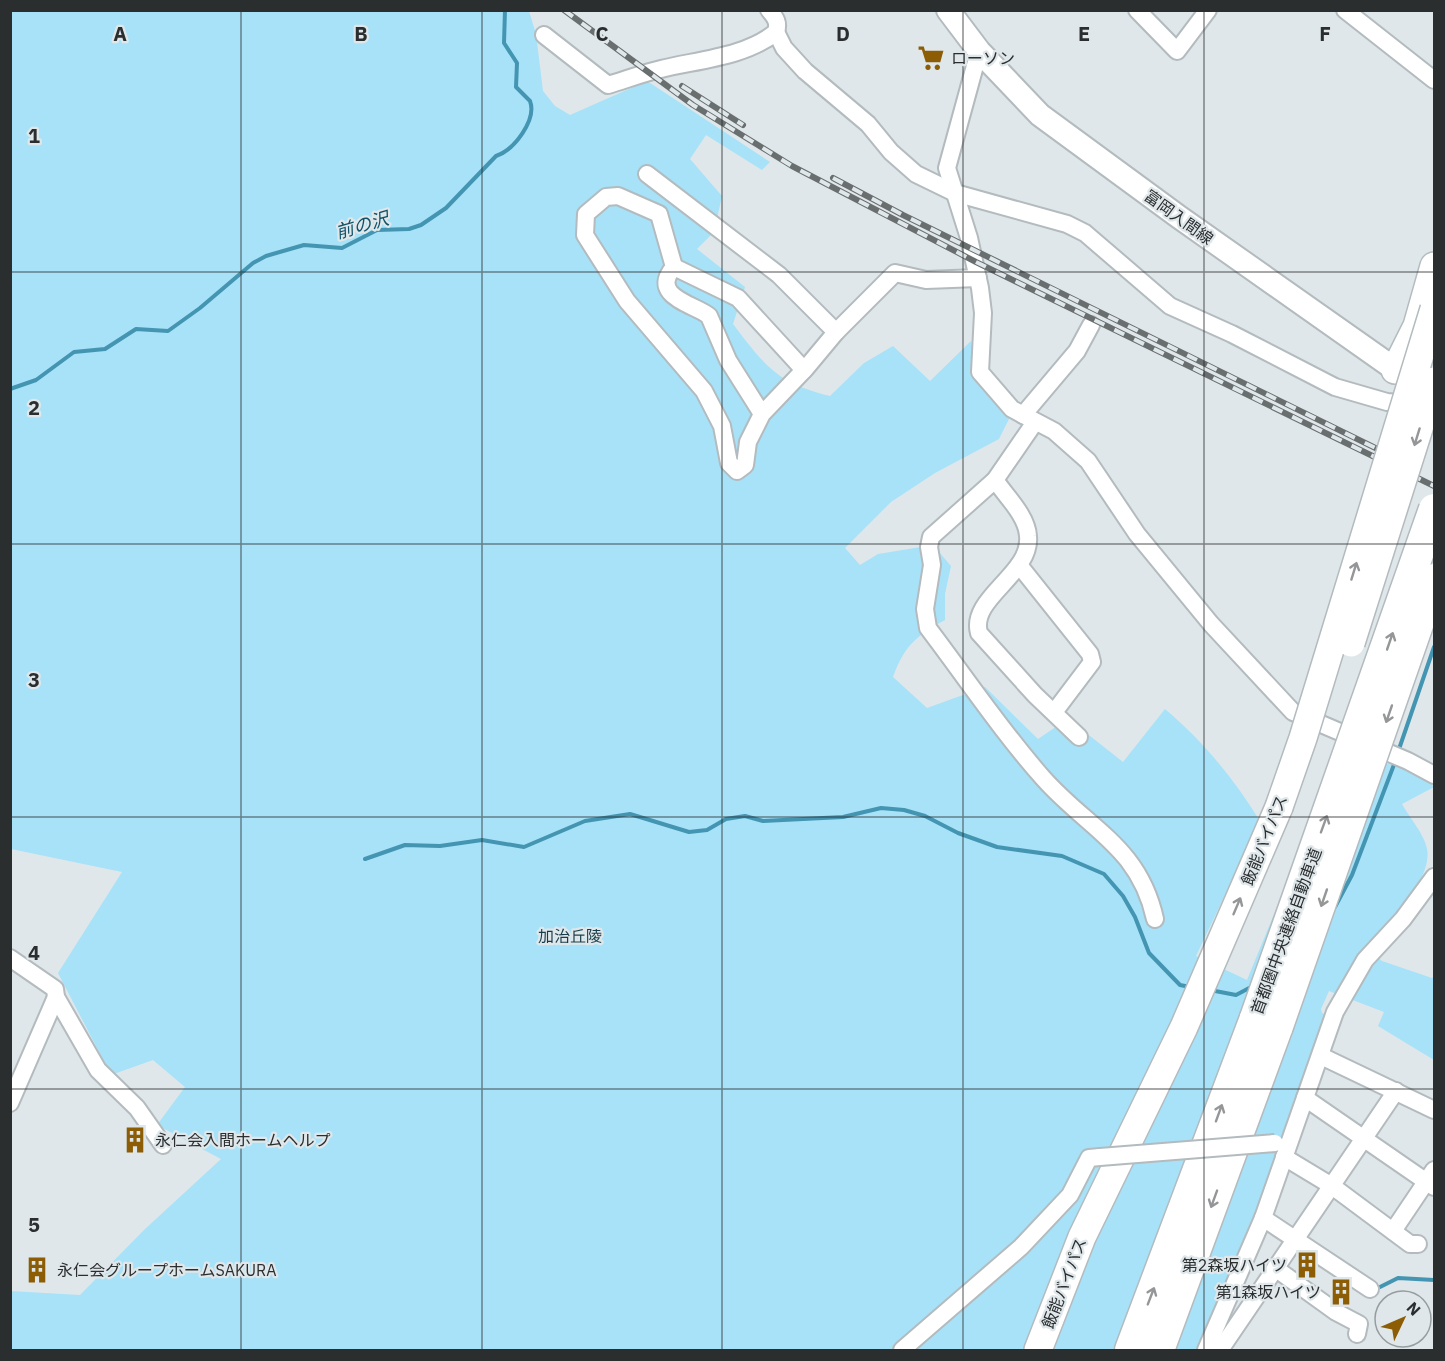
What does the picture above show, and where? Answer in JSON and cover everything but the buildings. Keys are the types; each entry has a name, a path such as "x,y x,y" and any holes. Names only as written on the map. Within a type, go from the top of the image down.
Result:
{"highway":[{"path":"1395,370 1417,326 1434,266"},
{"name":"飯能バイパス","path":"1287,810 1303,738 1434,309"},
{"name":"飯能バイパス","path":"1058,1350 1098,1244 1222,964 1287,810 1434,381"},
{"name":"首都圏中央連絡自動車道","path":"1159,1350 1434,509"},
{"name":"首都圏中央連絡自動車道","path":"1130,1350 1267,1022 1434,579"},
{"name":"飯能バイパス","path":"1038,1350 1082,1237 1192,1030"}],"main road":[{"name":"富岡入間線","path":"948,10 980,51 1040,115 1434,398"}],"street":[{"path":"769,10 776,17 778,26 776,32 784,48 806,71 868,124 891,152 916,174 955,193 1067,224 1085,233 1170,306 1232,334 1335,387 1387,402 1431,405 1434,398"},
{"path":"1137,10 1177,51 1208,10"},
{"path":"1345,10 1434,80"},
{"path":"544,35 608,85 658,70 736,52 776,32"},
{"path":"980,51 947,168 978,278 983,313 980,372 1012,409 1075,447 1088,461 1137,534 1211,624 1293,712 1408,761 1434,775"},
{"path":"647,174 780,275 836,332"},
{"path":"671,192 659,214 674,267 738,298 804,370"},
{"path":"659,214 618,196 606,197 586,214 585,235 627,301 704,391 722,426 729,463 737,471 745,465 748,442 762,414 836,332 895,273 926,280 978,278"},
{"path":"674,267 667,277 667,285 685,306 709,316 728,360 762,414"},
{"path":"1091,326 1077,351 1029,418 995,480 931,537 928,547 932,565 925,609 928,628 1044,780 1127,855 1149,894 1155,919"},
{"path":"995,480 1022,519 1029,535 1028,548 1019,565 983,607 976,624 979,633 1035,695 1055,711 1079,737"},
{"path":"1019,565 1090,654 1092,662 1055,711"},
{"path":"1206,1350 1263,1218 1282,1147 1305,1098 1335,1012 1352,979 1434,877"},
{"path":"10,958 54,989 56,997 98,1070 137,1108 163,1145"},
{"path":"10,1103 56,997"},
{"path":"1321,1056 1434,1110"},
{"path":"1220,1350 1396,1091"},
{"path":"1305,1098 1432,1179 1393,1231"},
{"path":"902,1350 1002,1266 1070,1195 1089,1158 1282,1147 1410,1244 1418,1244"},
{"path":"1263,1218 1295,1237 1370,1289"},
{"path":"1275,1268 1336,1312 1359,1324 1357,1334"}],"green space":[{"name":"加治丘陵","path":"11,11 529,11 536,34 543,91 555,106 570,115 647,81 770,162 762,170 706,135 690,159 722,196 714,232 697,249 745,287 733,324 764,362 784,379 830,396 864,363 893,346 930,381 971,341 976,368 1011,415 999,439 935,473 891,502 845,548 860,565 878,554 933,545 951,566 945,594 945,620 913,642 902,657 893,677 927,708 985,687 1038,739 1057,726 1085,732 1123,762 1165,709 1179,721 1217,761 1260,821 1196,956 1247,980 1309,829 1385,763 1422,774 1434,787 1402,804 1426,844 1427,861 1423,875 1407,902 1366,949 1382,961 1432,978 1434,976 1434,1060 1378,1026 1384,1012 1329,991 1321,1009 1326,1015 1316,1053 1290,1112 1269,1177 1199,1350 11,1350 10,1291 80,1295 144,1230 221,1159 157,1125 185,1087 153,1060 111,1075 58,973 122,872 11,849"}],"waterway":[{"name":"前の沢","path":"10,389 36,380 74,352 105,349 136,329 168,331 200,308 253,263 266,256 304,245 342,248 377,230 409,229 421,225 446,208 496,156 517,141 530,117 530,101 516,87 517,63 504,43 505,10"},
{"path":"1398,752 1434,647"},
{"path":"1335,907 1352,875 1395,762"},
{"path":"365,859 405,845 440,846 482,840 524,847 585,821 630,814 689,832 707,830 726,819 745,816 763,821 843,817 881,808 904,810 925,816 958,833 997,847 1062,856 1104,874 1123,896 1135,917 1149,953 1180,985 1190,987"},
{"path":"1210,990 1236,995 1253,986"},
{"path":"1380,1287 1398,1278 1434,1280"}],"railway":[{"path":"564,10 693,105 792,166 976,262 1434,486"},
{"path":"682,86 743,125"},
{"path":"833,178 903,215 1416,468"}],"place":[{"name":"ローソン","path":"931,58"},
{"name":"永仁会入間ホームヘルプ","path":"135,1140"},
{"name":"第2森坂ハイツ","path":"1307,1265"},
{"name":"永仁会グループホームSAKURA","path":"37,1270"},
{"name":"第1森坂ハイツ","path":"1341,1292"}]}
